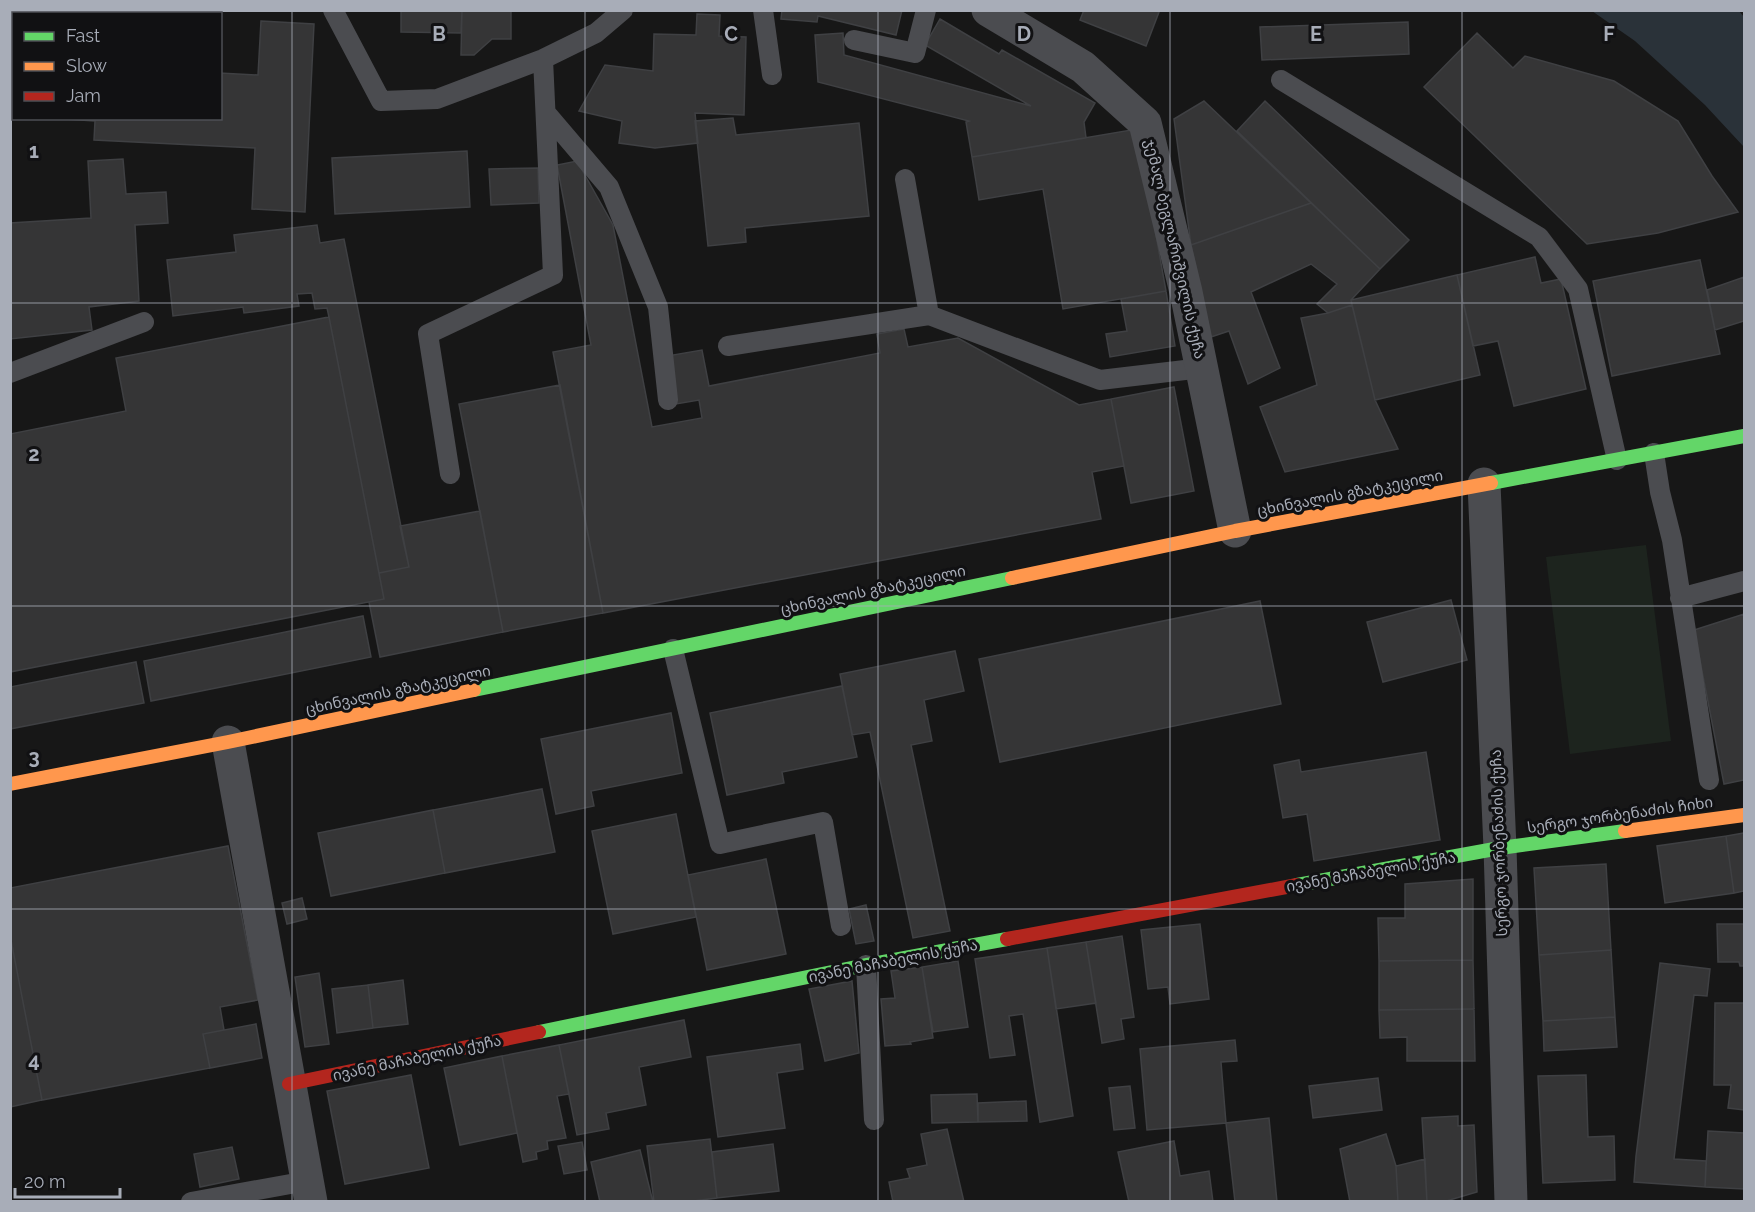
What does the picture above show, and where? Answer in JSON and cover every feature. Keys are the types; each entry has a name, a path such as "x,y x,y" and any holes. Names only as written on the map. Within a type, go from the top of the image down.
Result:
{"main road":[{"name":"ცხინვალის გზატკეცილი","path":"10,784 228,742 1235,531 1744,436"},
{"name":"სერგო ჯორბენაძის ჩიხი","path":"1500,848 1744,815"},
{"name":"ივანე მაჩაბელის ქუჩა","path":"288,1084 866,965 1500,848"}],"street":[{"name":"ჯემალ ბეგლარიშვილის ქუჩა","path":"988,10 1083,68 1145,123 1186,292 1235,531"},
{"name":"სერგო ჯორბენაძის ქუჩა","path":"1484,484 1500,848 1511,1202"},
{"path":"228,742 309,1191"}],"lane":[{"path":"333,10 381,101 437,99 543,59 596,33 622,10"},
{"path":"763,10 772,75"},
{"path":"854,40 915,53 926,10"},
{"path":"450,474 428,334 554,275 543,59"},
{"path":"1281,80 1539,237 1578,288 1617,460"},
{"path":"546,113 609,187 658,307 668,400"},
{"path":"905,179 929,315"},
{"path":"728,346 929,315 1100,380 1202,368"},
{"path":"10,373 144,322"},
{"path":"1654,453 1660,492 1672,540 1709,780"},
{"path":"1680,598 1744,581"},
{"path":"673,649 720,844 823,822 841,926"},
{"path":"866,965 874,1120"},
{"path":"191,1202 309,1191"}],"shaded area":[{"path":"1592,11 1739,11 1744,17 1744,147 1705,105 1635,41"},
{"path":"1646,545 1671,741 1570,754 1546,557"}],"building":[{"path":"401,10 462,11 461,33 401,32"},
{"path":"462,10 511,10 511,39 492,39 474,55 461,55"},
{"path":"782,10 902,10 896,35 818,16 817,22 781,19"},
{"path":"1084,10 1155,10 1159,12 1146,46 1080,20"},
{"path":"697,14 720,15 719,36 746,37 744,115 695,113 698,143 655,148 619,143 622,121 579,111 605,65 653,71 654,34 696,35"},
{"path":"940,19 999,54 1002,50 1095,103 1084,122 1086,138 972,157 966,122 969,121 818,82 815,35 843,33 844,55 1031,106 925,45"},
{"path":"261,21 314,24 305,212 252,209 255,148 94,140 95,121 80,120 222,120 222,73 258,75"},
{"path":"1408,22 1409,54 1262,60 1260,27"},
{"path":"1477,33 1513,68 1525,56 1614,81 1678,121 1712,176 1738,212 1658,233 1587,244 1424,87"},
{"path":"1204,101 1311,203 1191,245 1174,119"},
{"path":"1265,101 1409,240 1380,269 1237,131"},
{"path":"733,118 736,135 859,123 869,216 745,228 746,242 708,246 695,121"},
{"path":"1137,129 1166,291 1063,309 1043,189 979,200 972,157"},
{"path":"467,151 470,207 335,214 332,158"},
{"path":"123,159 126,194 166,192 168,223 135,225 139,301 89,307 92,330 10,339 10,223 91,218 88,161"},
{"path":"577,161 613,225 652,427 702,418 699,400 676,404 667,356 702,350 709,386 880,353 877,334 904,329 908,347 958,338 1079,405 1111,399 1124,466 1092,472 1101,519 603,613 553,352 591,345 557,165"},
{"path":"538,168 539,203 491,205 489,169"},
{"path":"1311,203 1380,269 1351,300 1352,305 1328,313 1317,304 1337,284 1311,264 1251,292 1280,368 1248,384 1229,331 1211,337 1191,245"},
{"path":"317,225 320,243 344,239 409,567 379,573 327,308 315,309 312,293 297,294 299,306 244,313 243,307 173,316 167,260 236,252 234,235"},
{"path":"1535,257 1541,283 1561,279 1586,389 1514,406 1498,341 1473,346 1457,275"},
{"path":"1700,260 1720,354 1612,376 1593,281"},
{"path":"1457,275 1480,375 1375,400 1351,300"},
{"path":"1744,277 1744,321 1715,330 1707,290"},
{"path":"1166,291 1175,346 1110,357 1106,334 1127,331 1121,299"},
{"path":"1352,305 1375,400 1398,449 1285,472 1260,407 1317,385 1301,318 1328,313"},
{"path":"329,317 384,599 10,672 10,434 126,411 116,358"},
{"path":"560,385 603,613 503,632 459,404"},
{"path":"1174,387 1194,491 1131,503 1111,399"},
{"path":"480,511 503,632 380,657 369,602 384,599 379,573 409,567 400,526"},
{"path":"1451,600 1467,660 1383,682 1367,622"},
{"path":"1260,601 1281,704 1000,762 979,659"},
{"path":"1744,614 1744,780 1724,784 1694,630"},
{"path":"363,616 371,657 151,701 144,661"},
{"path":"955,651 964,691 924,700 932,741 911,745 950,931 913,938 870,732 852,735 840,674"},
{"path":"136,662 144,703 10,729 10,687"},
{"path":"842,686 857,757 782,772 784,783 727,795 710,713"},
{"path":"671,713 682,773 591,791 594,806 556,814 541,739"},
{"path":"1426,752 1440,840 1314,861 1307,814 1283,818 1274,765 1299,760 1301,772"},
{"path":"542,789 555,852 445,873 433,810"},
{"path":"433,810 445,873 331,896 318,833"},
{"path":"676,814 696,917 613,934 592,831"},
{"path":"1744,833 1744,891 1734,893 1726,836"},
{"path":"1726,836 1734,893 1665,903 1657,846"},
{"path":"228,846 258,1000 220,1007 224,1030 203,1034 210,1068 42,1100 10,935 10,888"},
{"path":"766,859 786,954 707,970 688,875"},
{"path":"1606,864 1611,950 1539,955 1534,868"},
{"path":"1473,879 1473,960 1379,961 1378,918 1405,918 1405,884"},
{"path":"302,898 307,919 287,924 282,903"},
{"path":"866,905 874,941 856,944 849,909"},
{"path":"1200,924 1209,999 1170,1004 1168,987 1148,989 1141,930"},
{"path":"1717,924 1744,924 1744,966 1740,966 1739,962 1718,962"},
{"path":"10,935 42,1100 10,1107"},
{"path":"1122,936 1134,1017 1121,1019 1124,1039 1102,1043 1086,942"},
{"path":"1086,942 1096,1003 1056,1009 1047,948"},
{"path":"1047,948 1073,1116 1040,1122 1023,1014 1009,1016 1015,1055 990,1058 975,959"},
{"path":"1611,950 1615,1017 1543,1021 1539,955"},
{"path":"1473,960 1474,1009 1379,1010 1379,961"},
{"path":"958,961 968,1027 933,1032 922,967"},
{"path":"1660,963 1710,969 1707,996 1694,995 1674,1159 1706,1161 1705,1187 1634,1182"},
{"path":"922,967 933,1038 910,1042 911,1044 885,1046 881,999 895,998 891,971"},
{"path":"319,973 329,1044 305,1047 295,977"},
{"path":"403,980 408,1024 373,1028 368,985"},
{"path":"852,981 859,1053 825,1061 809,989"},
{"path":"368,985 373,1028 337,1033 332,989"},
{"path":"1715,1003 1744,1003 1744,1110 1728,1108 1731,1085 1714,1085"},
{"path":"1474,1009 1475,1061 1407,1061 1407,1037 1380,1038 1379,1010"},
{"path":"1615,1017 1617,1047 1544,1051 1543,1021"},
{"path":"684,1020 691,1057 639,1067 646,1105 606,1113 609,1129 577,1135 559,1045"},
{"path":"256,1024 262,1058 210,1068 203,1034"},
{"path":"1235,1040 1237,1061 1221,1062 1226,1123 1147,1130 1140,1049"},
{"path":"800,1044 803,1069 777,1073 785,1128 718,1137 707,1057"},
{"path":"559,1045 569,1094 557,1096 566,1138 547,1141 548,1149 536,1152 537,1159 523,1162 502,1056"},
{"path":"502,1056 517,1133 460,1145 444,1068"},
{"path":"411,1075 429,1168 345,1184 327,1091"},
{"path":"1586,1075 1588,1137 1614,1136 1615,1180 1543,1183 1538,1076"},
{"path":"1378,1078 1382,1110 1313,1118 1309,1086"},
{"path":"1130,1086 1135,1128 1114,1130 1109,1088"},
{"path":"977,1094 978,1122 932,1123 931,1095"},
{"path":"1026,1101 1027,1121 978,1122 978,1103"},
{"path":"1458,1116 1458,1126 1474,1125 1477,1192 1443,1202 1427,1202 1422,1118"},
{"path":"1269,1118 1277,1202 1235,1202 1226,1123"},
{"path":"947,1129 964,1202 893,1202 889,1182 910,1178 907,1169 927,1165 921,1134"},
{"path":"1708,1131 1744,1133 1744,1189 1705,1187"},
{"path":"1386,1134 1396,1166 1398,1202 1350,1202 1340,1149"},
{"path":"710,1139 717,1198 685,1202 654,1202 647,1146"},
{"path":"1174,1141 1180,1176 1209,1171 1213,1202 1129,1202 1118,1152"},
{"path":"582,1142 587,1170 564,1174 558,1146"},
{"path":"773,1144 779,1191 717,1198 712,1152"},
{"path":"232,1147 239,1179 200,1187 194,1154"},
{"path":"640,1150 653,1202 600,1202 591,1162"},
{"path":"1425,1159 1427,1202 1398,1202 1396,1166"}],"traffic: fast":[{"path":"1491,483 1744,436"},
{"path":"474,690 1012,578"},
{"path":"1297,885 1500,848 1625,831"},
{"path":"539,1032 866,965 1007,939"}],"traffic: slow":[{"path":"1012,578 1235,531 1491,483"},
{"path":"10,784 228,742 474,690"},
{"path":"1625,831 1744,815"}],"traffic: jam":[{"path":"1007,939 1297,885"},
{"path":"289,1084 539,1032"}]}
